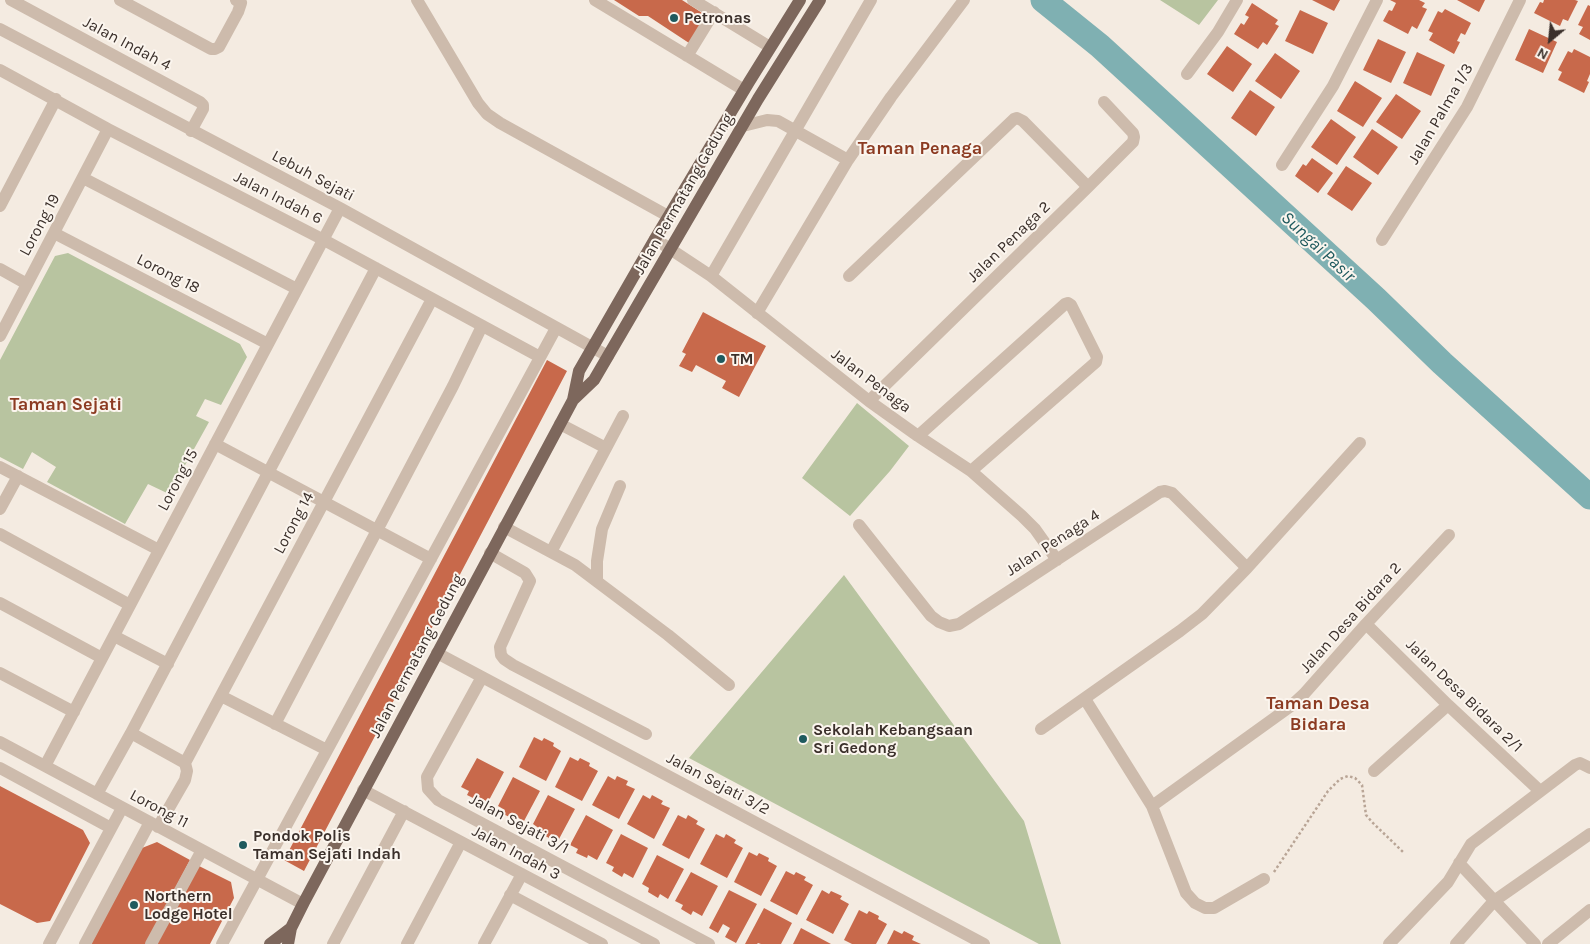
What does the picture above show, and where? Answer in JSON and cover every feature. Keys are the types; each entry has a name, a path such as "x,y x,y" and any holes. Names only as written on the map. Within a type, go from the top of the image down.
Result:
{"main road":[{"name":"Jalan Permatang Gedung","path":"288,944 291,928 303,904 573,400 579,372 592,348 668,216 800,0"},
{"name":"Jalan Permatang Gedung","path":"573,400 594,380 743,126 820,0"},
{"name":"Jalan Permatang Gedung","path":"270,944 291,928"}],"street":[{"name":"Jalan Indah 4","path":"11,0 200,102 203,105 203,109 191,131"},
{"path":"120,0 211,49 219,47 238,12 238,1"},
{"path":"417,0 478,103 487,114 500,124 668,216"},
{"path":"594,0 744,90"},
{"path":"693,0 770,47"},
{"path":"711,276 871,0"},
{"path":"757,312 848,160 886,104 964,0"},
{"path":"1188,74 1218,32 1237,0"},
{"path":"1282,165 1333,86 1377,0"},
{"name":"Jalan Palma 1/3","path":"1382,240 1467,107 1520,0"},
{"path":"687,56 714,12"},
{"name":"Lebuh Sejati","path":"0,29 340,208 608,356"},
{"name":"Jalan Indah 6","path":"1,73 56,99 108,129 324,240 540,357"},
{"path":"0,206 56,99"},
{"name":"Jalan Penaga 2","path":"869,401 1133,142 1133,133 1104,102"},
{"path":"849,276 1014,119 1017,118 1023,121 1088,188"},
{"path":"743,126 767,120 778,121 848,160"},
{"name":"Lorong 19","path":"0,336 108,129"},
{"path":"83,178 297,289"},
{"name":"Lorong 15","path":"45,766 340,208"},
{"name":"Lorong 18","path":"54,233 268,344"},
{"name":"Jalan Penaga","path":"655,239 711,276 869,401 971,471 1035,529 1057,560"},
{"path":"97,794 168,664 376,268"},
{"path":"0,270 27,284"},
{"name":"Lorong 14","path":"185,763 432,299"},
{"path":"918,436 1068,303 1071,305 1097,360 971,471"},
{"path":"275,724 482,326"},
{"path":"222,944 556,328"},
{"path":"551,552 623,416"},
{"path":"560,424 606,448"},
{"path":"1041,729 1202,614 1247,568 1360,443"},
{"path":"215,444 431,559"},
{"path":"0,467 159,550"},
{"path":"0,509 18,476"},
{"path":"597,581 602,529 620,486"},
{"name":"Jalan Penaga 4","path":"859,524 931,616 949,626 959,624 1165,490 1172,493 1247,568"},
{"path":"504,527 575,565 668,635 729,686"},
{"path":"0,534 130,605"},
{"name":"Jalan Desa Bidara 2","path":"1152,806 1292,706 1448,534"},
{"path":"490,554 525,573 530,581 500,647 500,655 513,665 646,734"},
{"path":"0,603 102,658"},
{"name":"Jalan Desa Bidara 2/1","path":"1366,624 1448,705 1540,791"},
{"path":"114,636 168,664"},
{"name":"Jalan Sejati 3/2","path":"437,653 984,944"},
{"path":"0,673 74,712"},
{"name":"Jalan Sejati 3/1","path":"482,677 426,777 428,789 438,800 709,944"},
{"path":"221,696 327,750"},
{"path":"1085,699 1152,806 1186,892 1195,903 1205,908 1214,908 1264,879"},
{"path":"1374,771 1448,705"},
{"path":"85,944 154,824 186,780 187,771 185,763 131,733"},
{"name":"Lorong 11","path":"0,742 303,904"},
{"path":"1389,944 1444,887 1471,844 1575,765 1585,766"},
{"path":"0,768 111,828"},
{"name":"Jalan Indah 3","path":"363,790 654,944"},
{"path":"49,944 122,808"},
{"path":"333,944 404,811"},
{"path":"1456,944 1494,901 1590,834"},
{"path":"407,944 461,842"},
{"path":"151,944 202,850"},
{"path":"1459,862 1535,944"},
{"path":"484,944 522,874"},
{"path":"510,895 602,944"},
{"path":"1548,944 1589,912"}],"path":[{"path":"1264,879 1276,870 1334,784 1348,776 1355,778 1362,785 1366,815 1403,852"}],"green space":[{"path":"1160,0 1218,0 1199,25"},
{"path":"68,253 240,344 247,357 221,405 205,399 196,416 209,422 169,494 148,484 125,524 47,482 56,467 32,452 23,469 0,457 0,360 55,256"},
{"path":"857,403 909,446 890,471 850,516 802,478"},
{"path":"844,575 1024,821 1061,944 1039,944 689,758"}],"building":[{"path":"614,0 682,0 707,16 689,43 648,16 639,16"},
{"path":"1312,0 1340,0 1334,11"},
{"path":"1390,0 1419,0 1425,3 1422,7 1427,9 1417,29 1412,26 1408,34 1383,21 1389,10 1392,11 1396,3"},
{"path":"1457,0 1485,0 1479,12"},
{"path":"1544,0 1578,1 1568,21 1563,19 1560,26 1534,13 1540,2 1543,3"},
{"path":"1252,3 1278,20 1275,24 1279,26 1267,45 1263,42 1258,49 1234,34 1241,23 1244,25 1249,17 1245,15"},
{"path":"1588,5 1590,6 1590,40 1579,34 1583,27 1578,25"},
{"path":"1445,9 1471,23 1465,35 1461,33 1457,41 1460,42 1454,54 1429,40 1433,33 1428,31 1438,11 1442,13"},
{"path":"1300,10 1328,23 1313,54 1285,41"},
{"path":"1529,29 1557,42 1543,73 1515,60"},
{"path":"1378,39 1406,52 1391,83 1363,70"},
{"path":"1227,46 1252,64 1233,92 1207,74"},
{"path":"1574,49 1590,57 1590,74 1587,81 1589,82 1584,93 1558,80 1562,72 1558,70 1568,51 1572,53"},
{"path":"1417,52 1445,65 1431,96 1403,83"},
{"path":"1275,53 1300,71 1281,99 1255,81"},
{"path":"1355,81 1382,98 1363,127 1337,111"},
{"path":"1250,90 1275,107 1256,136 1231,118"},
{"path":"1396,94 1421,111 1402,139 1376,122"},
{"path":"1331,119 1356,137 1337,165 1311,147"},
{"path":"1372,129 1398,147 1378,175 1353,157"},
{"path":"1312,158 1333,173 1318,193 1295,176 1303,164 1306,166"},
{"path":"1346,166 1372,183 1352,211 1327,194"},
{"name":"TM","path":"703,312 766,346 739,397 722,388 726,381 696,365 692,372 679,366 686,354 682,352"},
{"path":"547,360 567,371 304,871 284,860"},
{"path":"534,737 542,741 544,738 554,743 553,746 561,751 546,781 519,767"},
{"path":"570,757 578,761 580,758 590,763 589,766 598,771 582,801 555,787"},
{"path":"477,758 504,772 488,802 479,797 477,800 467,795 469,791 461,787"},
{"path":"608,776 615,780 617,776 628,781 626,785 635,789 619,819 592,805"},
{"path":"513,777 540,791 524,821 515,816 514,819 503,814 505,810 498,806"},
{"path":"0,786 83,830 90,843 50,921 37,923 0,904"},
{"path":"548,795 575,809 559,839 551,834 549,838 538,832 540,829 533,824"},
{"path":"643,795 650,799 652,795 663,801 661,804 670,808 654,839 627,824"},
{"path":"586,815 613,830 597,860 588,855 587,858 576,853 578,849 570,845"},
{"path":"678,815 686,819 688,815 698,821 696,824 705,829 689,859 662,845"},
{"path":"621,834 648,848 633,878 624,873 622,877 612,871 614,867 606,863"},
{"path":"716,834 724,838 726,834 736,840 734,843 743,848 727,878 700,864"},
{"path":"157,842 190,860 146,944 91,944 142,848"},
{"path":"749,852 757,856 759,853 769,858 768,861 777,866 761,896 734,882"},
{"path":"657,855 684,869 668,899 660,894 658,898 648,892 649,888 642,884"},
{"path":"197,865 231,882 234,898 210,944 155,944"},
{"path":"786,871 794,875 796,872 806,877 804,880 813,885 797,915 770,901"},
{"path":"691,872 718,886 702,916 693,911 691,915 681,909 683,905 675,901"},
{"path":"729,890 757,904 736,943 725,937 730,928 723,924 718,933 709,928"},
{"path":"822,890 829,894 831,891 842,896 840,899 849,904 833,934 806,920"},
{"path":"764,908 792,923 781,944 745,944"},
{"path":"859,910 867,914 869,911 879,916 878,919 887,924 876,944 852,944 844,940"},
{"path":"801,928 831,944 793,944"},
{"path":"894,930 902,934 904,931 914,936 912,940 921,944 887,944"}],"waterway":[{"name":"Sungai Pasir","path":"1043,0 1100,46 1376,299 1442,363 1590,497"}],"place":[{"name":"Petronas","path":"674,18"},
{"name":"TM","path":"721,359"},
{"name":"Sekolah Kebangsaan Sri Gedong","path":"803,739"},
{"name":"Pondok Polis Taman Sejati Indah","path":"243,845"},
{"name":"Northern Lodge Hotel","path":"134,905"}],"district":[{"name":"Taman Penaga","path":"920,149"},
{"name":"Taman Sejati","path":"66,405"},
{"name":"Taman Desa Bidara","path":"1318,714"}]}
